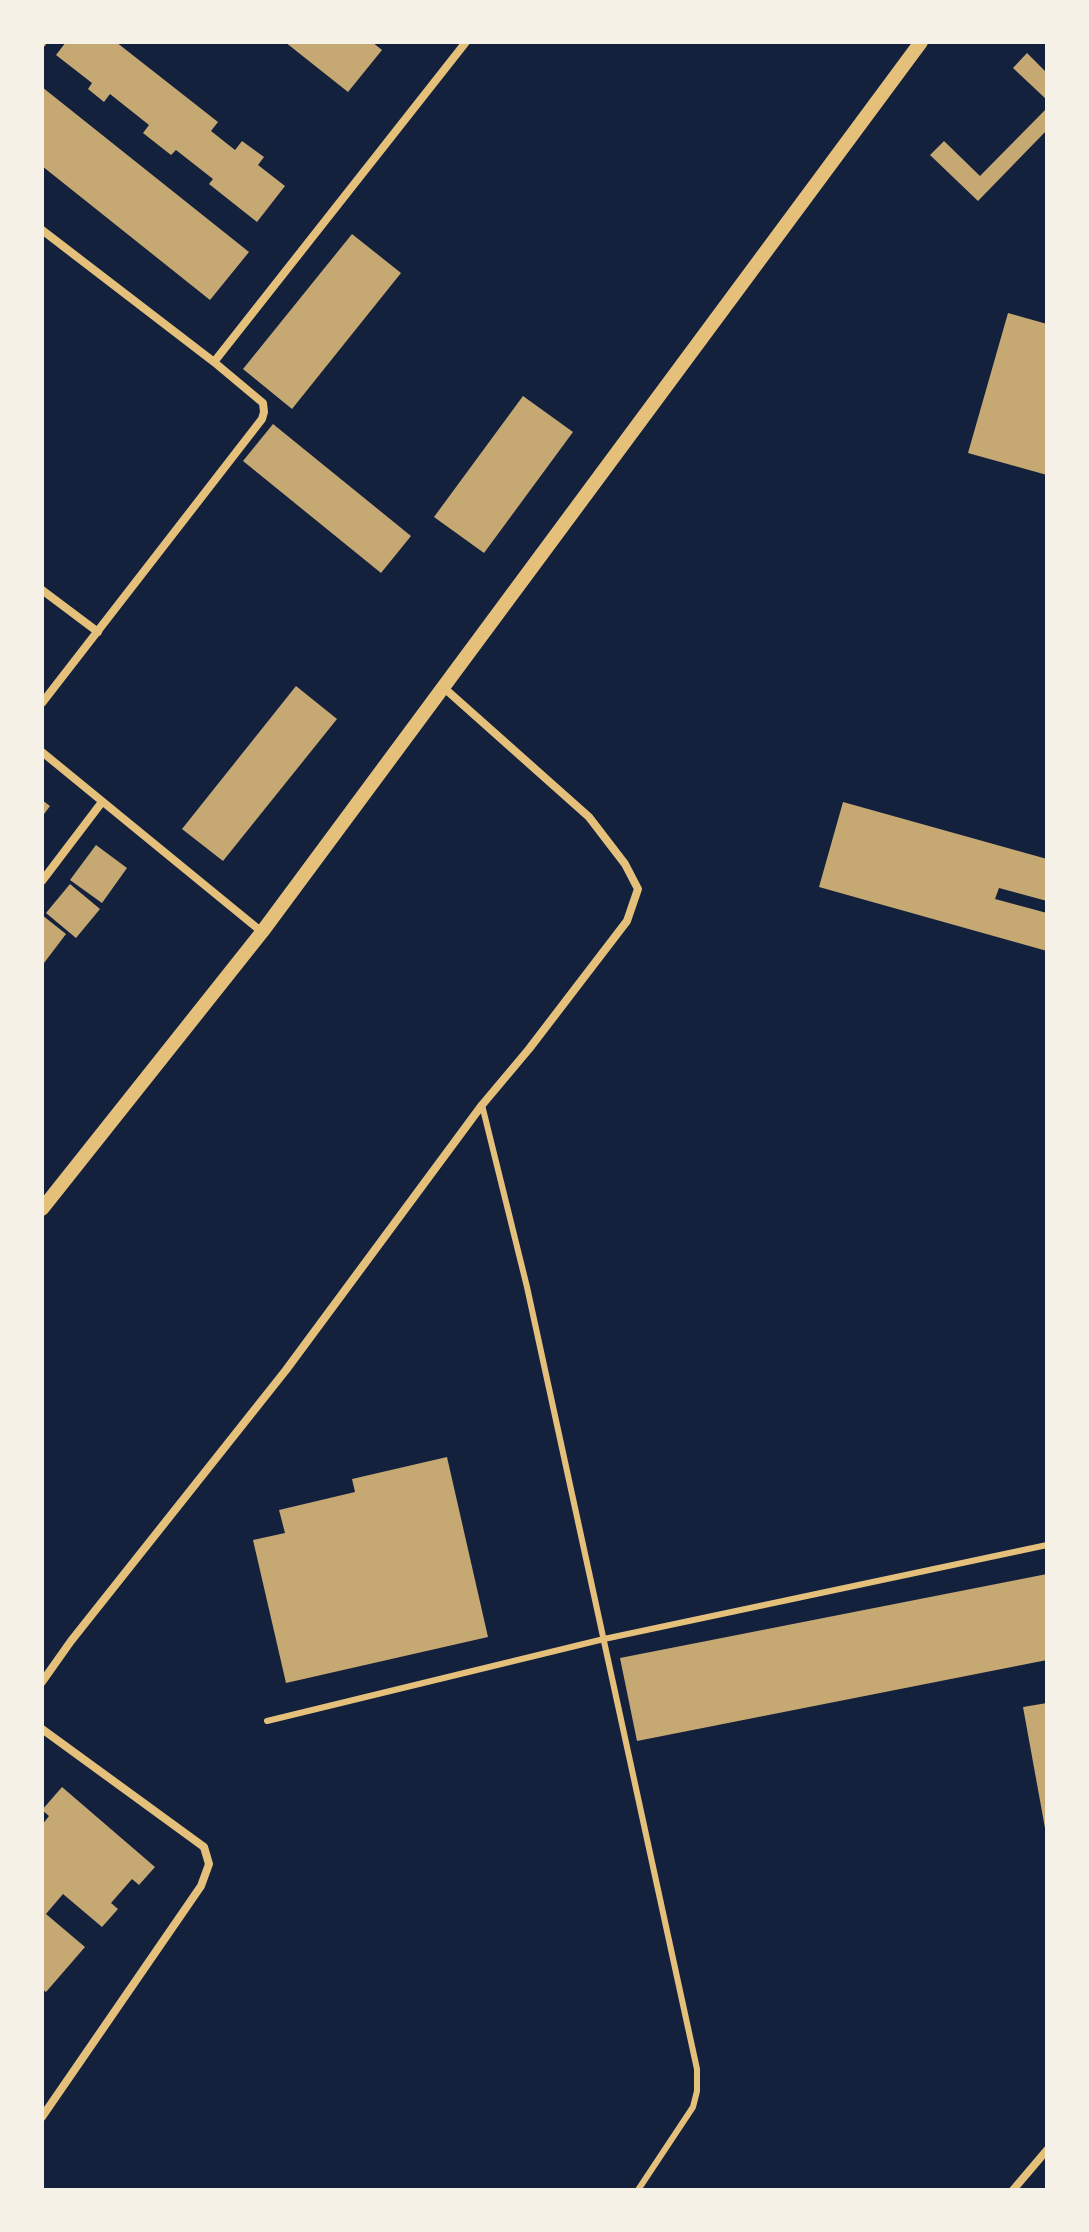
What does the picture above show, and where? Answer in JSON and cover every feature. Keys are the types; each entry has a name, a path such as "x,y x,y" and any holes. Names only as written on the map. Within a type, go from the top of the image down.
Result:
{"street":[{"path":"214,362 466,42"},
{"path":"42,1209 262,932 921,42"},
{"path":"42,230 214,362 263,403 264,412 262,419 42,703"},
{"path":"42,590 98,632"},
{"path":"42,1682 71,1641 286,1370 482,1105 627,921 638,889 625,864 589,817 443,687"},
{"path":"42,752 262,932"},
{"path":"42,881 102,802"},
{"path":"42,1729 204,1847 209,1864 201,1886 42,2117"},
{"path":"1013,2190 1047,2150"}],"lane":[{"path":"482,1105 527,1287 697,2069 693,2107 638,2190"},
{"path":"267,1721 604,1639 1047,1545"}],"building":[{"path":"66,42 116,42 218,122 211,131 235,150 242,141 264,157 258,165 285,186 257,222 209,184 213,179 176,150 171,155 143,133 149,125 110,94 104,102 88,89 92,83 56,55"},
{"path":"285,42 372,42 382,50 348,92"},
{"path":"1027,53 1047,73 1047,100 1013,68"},
{"path":"42,87 249,252 210,300 42,166"},
{"path":"1047,108 1047,130 978,201 930,155 944,141 980,176"},
{"path":"352,234 401,273 292,409 243,369"},
{"path":"1008,313 1047,324 1047,475 968,453"},
{"path":"523,396 573,432 484,553 434,517"},
{"path":"273,424 411,536 381,573 243,461"},
{"path":"296,686 337,719 223,861 182,829"},
{"path":"42,800 50,806 42,817"},
{"path":"843,802 1047,859 1047,901 999,888 995,899 1047,913 1047,951 819,887"},
{"path":"96,845 127,868 102,903 70,880"},
{"path":"70,884 100,909 76,938 46,913"},
{"path":"42,915 66,934 44,963 42,961"},
{"path":"447,1457 488,1637 286,1683 253,1540 285,1533 279,1510 355,1492 352,1479"},
{"path":"1047,1574 1047,1660 637,1741 620,1658"},
{"path":"1047,1703 1047,1828 1045,1828 1023,1707"},
{"path":"62,1787 155,1867 139,1885 132,1879 111,1903 118,1909 102,1927 63,1894 46,1914 85,1947 46,1992 42,1989 42,1825 49,1816 42,1810"}]}
